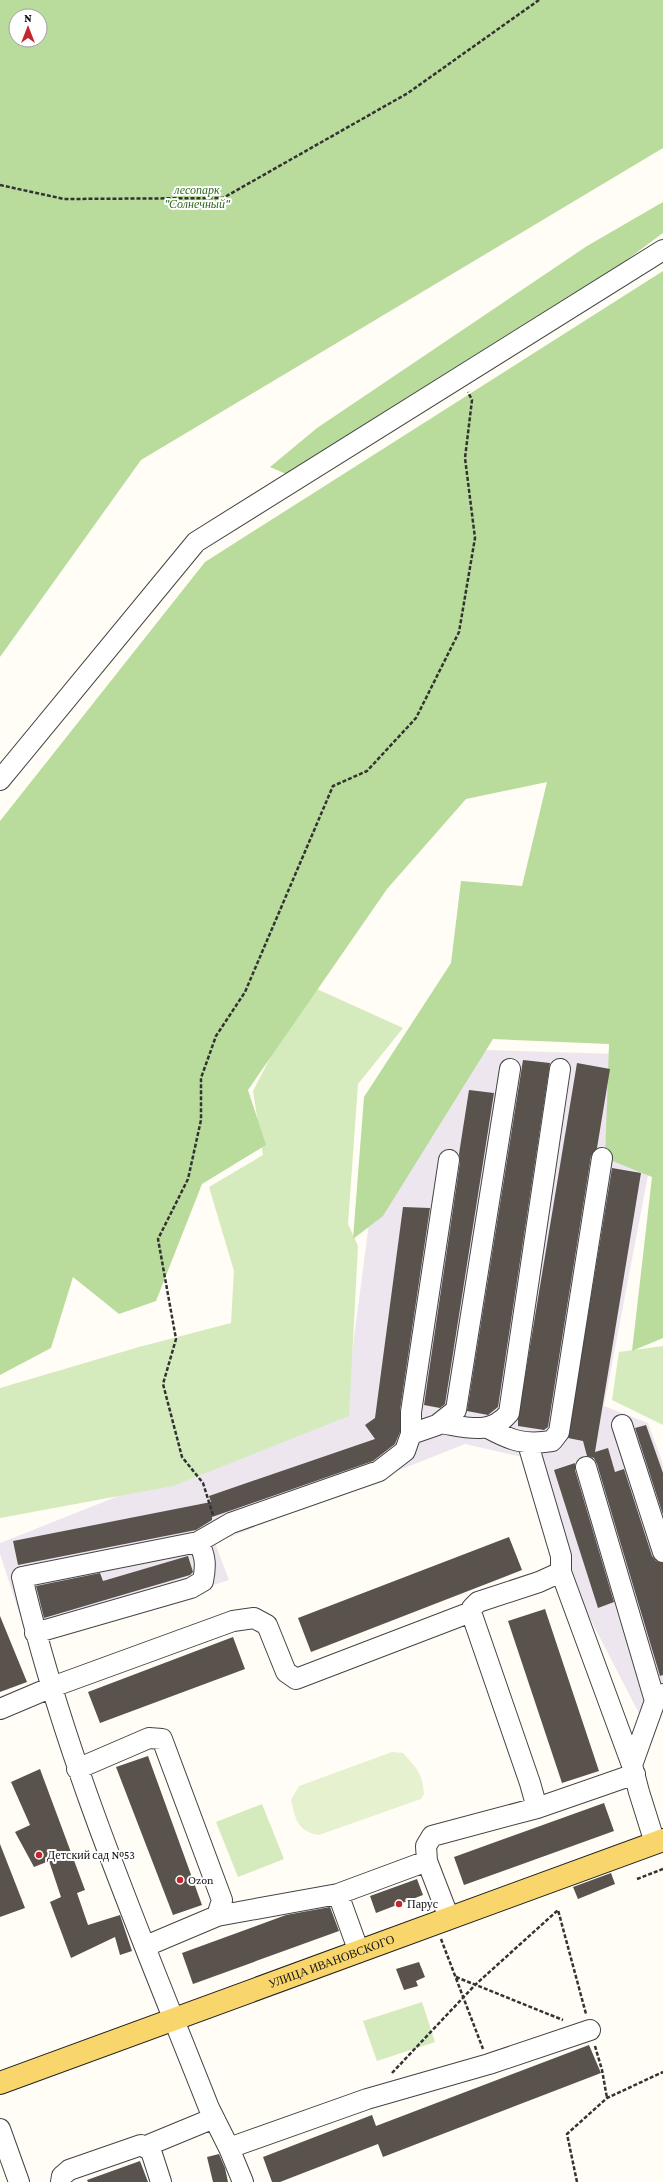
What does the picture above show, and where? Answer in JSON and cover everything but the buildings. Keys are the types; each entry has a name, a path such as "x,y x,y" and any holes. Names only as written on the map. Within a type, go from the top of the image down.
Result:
{"main road":[{"name":"УЛИЦА ИВАНОВСКОГО","path":"0,2084 442,1920 659,1842"}],"street":[{"path":"0,780 196,542 663,250"},
{"path":"411,1434 440,1423 456,1410 510,1069"},
{"path":"488,1428 502,1422 509,1413 560,1069"},
{"path":"440,1423 488,1428 509,1440 528,1444 552,1441 559,1432 602,1158"},
{"path":"242,2182 230,2148 214,2118 174,2020 77,1769 35,1634 22,1577 198,1542 231,1523 379,1471 405,1451 411,1434 411,1412 449,1160"},
{"path":"622,1425 663,1552"},
{"path":"528,1444 561,1556 561,1572 659,1842"},
{"path":"442,1920 427,1861 426,1846 432,1836 537,1808 634,1770 659,1697 586,1467"},
{"path":"35,1634 191,1588 203,1581 206,1567 204,1553 198,1542"},
{"path":"537,1808 471,1612 472,1608 478,1602 539,1582 561,1572"},
{"path":"0,1709 52,1687 234,1621 254,1618 267,1625 286,1672 296,1679 471,1612"},
{"path":"77,1769 149,1738 162,1739 222,1900 217,1916"},
{"path":"146,1946 217,1916 338,1894 427,1861"},
{"path":"338,1894 359,1952"},
{"path":"230,2148 367,2099 488,2064 590,2030"},
{"path":"147,2147 150,2144 214,2118"},
{"path":"0,2129 19,2182"},
{"path":"61,2182 62,2176 69,2170 137,2145 147,2147 152,2154 161,2182"}],"path":[{"path":"0,185 64,200 223,198 408,93 539,0"},
{"path":"215,1520 202,1483 182,1457 163,1384 176,1339 158,1239 188,1180 201,1120 201,1078 216,1036 245,992 333,786 367,771 416,718 459,632 475,538 465,458 472,400 461,377"},
{"path":"637,1879 663,1869"},
{"path":"389,2076 475,1985 558,1910 602,2070 607,2098"},
{"path":"442,1920 456,1977 488,2064"},
{"path":"456,1977 590,2030"},
{"path":"577,2182 567,2134 607,2098 663,2072"}],"shaded area":[{"path":"486,1050 617,1054 649,1170 604,1406 648,1423 663,1464 663,1706 645,1725 579,1597 522,1457 465,1444 215,1543 229,1580 29,1643 0,1554 0,1543 345,1406 371,1208"}],"green space":[{"name":"лесопарк \"Солнечный\"","path":"0,0 663,0 663,148 141,460 0,657"},
{"path":"663,202 663,233 570,302 286,474 270,467 317,428 587,246"},
{"path":"663,271 663,1338 632,1351 652,1177 605,1158 609,1044 493,1039 383,1216 353,1239 364,1097 451,963 461,881 522,886 547,782 466,799 387,889 248,1090 266,1145 202,1184 156,1301 119,1314 73,1277 51,1348 0,1375 0,821 205,562"},
{"path":"308,985 403,1028 358,1084 348,1224 358,1246 349,1416 173,1486 0,1518 0,1388 139,1347 231,1323 234,1271 209,1187 263,1155 253,1091"},
{"path":"663,1346 663,1425 612,1400 619,1352"},
{"path":"392,1752 403,1753 418,1771 422,1781 424,1794 421,1799 319,1835 306,1831 299,1824 294,1813 291,1800 299,1786"},
{"path":"262,1804 284,1859 238,1877 216,1822"},
{"path":"422,2002 435,2042 377,2061 363,2021"}],"place":[{"name":"Детский сад №53","path":"39,1855"},
{"name":"Ozon","path":"180,1880"},
{"name":"Парус","path":"399,1904"}]}
